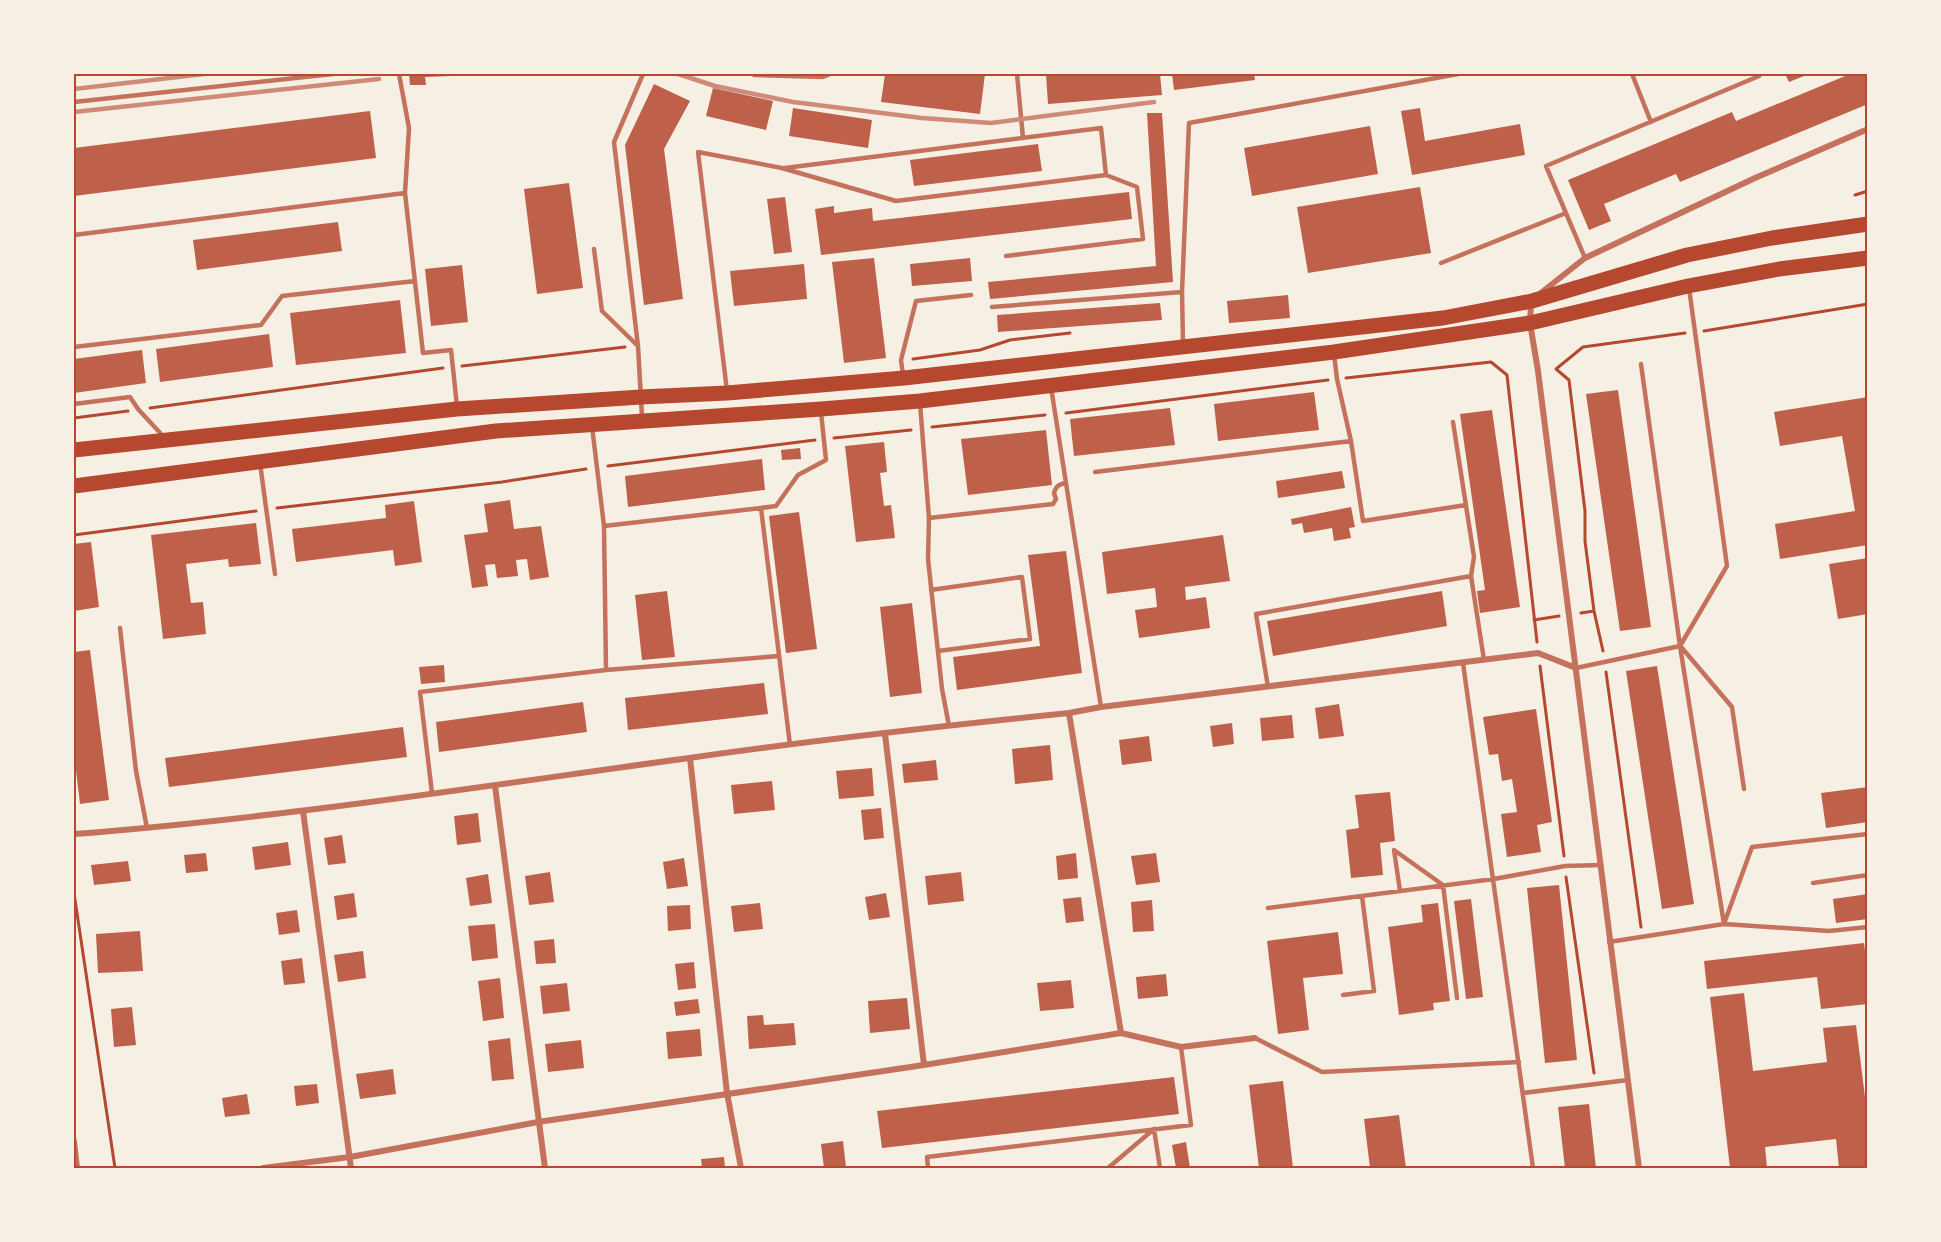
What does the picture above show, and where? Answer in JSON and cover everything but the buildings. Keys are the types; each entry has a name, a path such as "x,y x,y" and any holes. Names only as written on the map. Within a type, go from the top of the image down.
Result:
{"main road":[{"path":"74,450 457,409 727,393 904,378 1443,318 1532,301 1688,255 1772,238 1868,224"},
{"path":"74,486 496,431 920,400 1334,352 1530,323 1688,286 1779,269 1868,258"}],"street":[{"path":"1639,1168 1530,323 1532,301 1585,258 1755,178 1868,129"},
{"path":"74,834 303,811 790,745 1069,713 1101,707 1538,653 1576,668"},
{"path":"1069,713 1121,1033"},
{"path":"885,734 924,1065"},
{"path":"690,758 727,1093 741,1168"},
{"path":"495,786 545,1168"},
{"path":"303,811 351,1168"},
{"path":"263,1168 350,1157 538,1122 924,1065 1121,1033 1181,1047 1255,1038"},
{"path":"74,1141 77,1168"}],"lane":[{"path":"74,102 333,74"},
{"path":"399,74 409,128 405,193 423,353 451,350 457,409"},
{"path":"643,74 614,142 638,346 643,420"},
{"path":"754,75 823,77 830,74"},
{"path":"1017,74 1023,138"},
{"path":"1183,346 1182,292 1189,123 1458,74"},
{"path":"1632,74 1651,122"},
{"path":"1585,258 1546,166 1759,76"},
{"path":"783,168 1101,128 1106,175"},
{"path":"727,393 698,152 783,168 896,201 1106,175 1137,187 1143,239 1006,256"},
{"path":"74,235 405,193"},
{"path":"1441,263 1566,213"},
{"path":"594,249 602,311 638,346"},
{"path":"74,347 261,325 282,296 415,281"},
{"path":"1576,668 1680,646 1727,566 1688,286"},
{"path":"992,308 1182,292"},
{"path":"904,378 901,360 916,301 971,295"},
{"path":"1334,352 1364,521 1466,505"},
{"path":"1641,364 1680,646 1724,924"},
{"path":"1050,384 1101,707"},
{"path":"74,404 130,397 167,440"},
{"path":"920,400 929,518 928,560 949,726"},
{"path":"604,526 776,506 798,475 826,460 821,409"},
{"path":"1453,422 1474,557 1471,576 1484,660"},
{"path":"592,423 604,526 606,670"},
{"path":"1095,472 1351,441"},
{"path":"260,460 275,574"},
{"path":"929,518 1053,504 1056,499 1055,488 1060,483 1066,483"},
{"path":"761,508 790,745"},
{"path":"1268,687 1256,614 1471,576"},
{"path":"931,590 1022,578 1030,639 938,651"},
{"path":"120,628 136,771 147,828"},
{"path":"1680,646 1732,707 1744,789"},
{"path":"432,793 420,692 606,670 779,656"},
{"path":"1463,663 1533,1168"},
{"path":"1724,924 1752,847 1868,834"},
{"path":"1400,891 1394,850 1443,885 1457,998"},
{"path":"1268,908 1494,879 1565,866 1601,865"},
{"path":"1813,883 1868,875"},
{"path":"1343,995 1374,991 1362,896"},
{"path":"1609,942 1724,924 1829,931 1868,927"},
{"path":"1255,1038 1322,1072 1519,1062"},
{"path":"928,1168 927,1157 1191,1125 1181,1047"},
{"path":"1523,1093 1628,1080"},
{"path":"1108,1168 1154,1129"},
{"path":"1154,1129 1160,1168"}],"path":[{"path":"1855,195 1868,191"},
{"path":"1556,369 1583,347 1695,332 1868,304"},
{"path":"901,360 980,350 1010,340 1070,333"},
{"path":"74,418 453,367 638,346"},
{"path":"74,535 825,439 1491,362 1507,375 1538,653 1595,1084"},
{"path":"74,893 115,1168"}],"railway":[{"path":"74,89 204,74"},
{"path":"678,74 715,86 793,102 922,118 991,123 1154,102"},
{"path":"74,112 379,79"}]}
